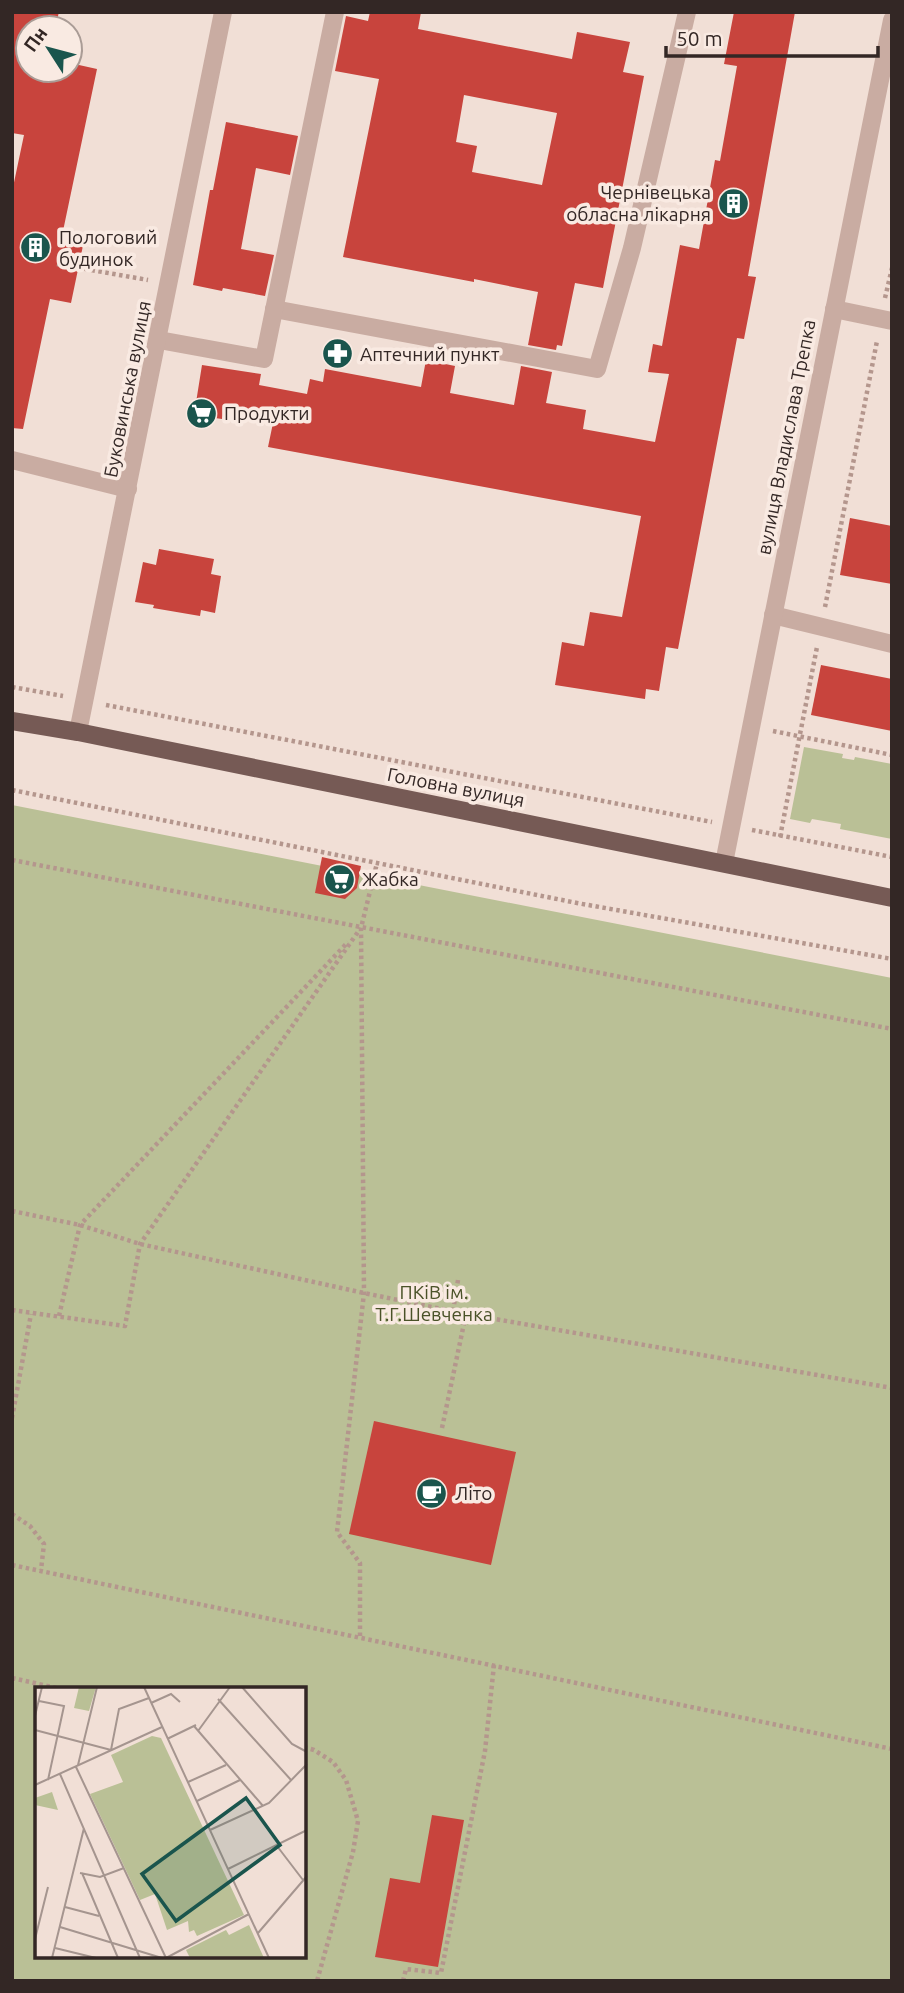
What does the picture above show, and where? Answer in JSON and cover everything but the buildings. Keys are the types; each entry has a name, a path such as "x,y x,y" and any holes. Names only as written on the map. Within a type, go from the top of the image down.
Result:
{"main road":[{"name":"Головна вулиця","path":"12,721 78,732 892,898"}],"street":[{"name":"Буковинська вулиця","path":"78,732 223,12"},
{"path":"159,340 264,359 334,12"},
{"path":"274,309 597,369 632,248 687,12"},
{"name":"вулиця Владислава Трепка","path":"724,863 892,20"},
{"path":"834,309 886,320"},
{"path":"12,460 128,489"},
{"path":"772,615 892,644"}],"path":[{"path":"57,264 169,283"},
{"path":"780,837 798,737 886,320 892,268"},
{"path":"12,687 892,857"},
{"path":"750,726 892,755"},
{"path":"12,790 578,903 892,959"},
{"path":"12,860 360,929 892,1029"},
{"path":"360,1636 360,1563 337,1532 364,1293 360,929 377,863"},
{"path":"59,1316 80,1225 360,929"},
{"path":"12,1310 125,1326 140,1244 360,929"},
{"path":"12,1211 80,1225 140,1244 466,1314 892,1388"},
{"path":"453,1311 458,1280"},
{"path":"12,1418 31,1314"},
{"path":"442,1428 466,1314"},
{"path":"12,1514 30,1527 44,1544 41,1570"},
{"path":"12,1564 892,1749"},
{"path":"403,1981 406,1969 441,1973 485,1751 495,1665"},
{"path":"12,1678 49,1687"},
{"path":"306,1748 314,1750 333,1762 346,1780 358,1821 353,1852 317,1981"}],"green space":[{"path":"804,747 843,754 842,758 854,760 855,757 892,764 892,839 840,829 841,824 812,819 810,823 790,819"},
{"name":"ПКіВ ім. Т.Г.Шевченка","path":"12,805 892,978 892,1981 12,1981"}],"place":[{"name":"Чернівецька обласна лікарня","path":"734,203"},
{"name":"Пологовий будинок","path":"36,248"},
{"name":"Аптечний пункт","path":"337,354"},
{"name":"Продукти","path":"201,413"},
{"name":"Жабка","path":"339,879"},
{"name":"Літо","path":"432,1493"}]}
